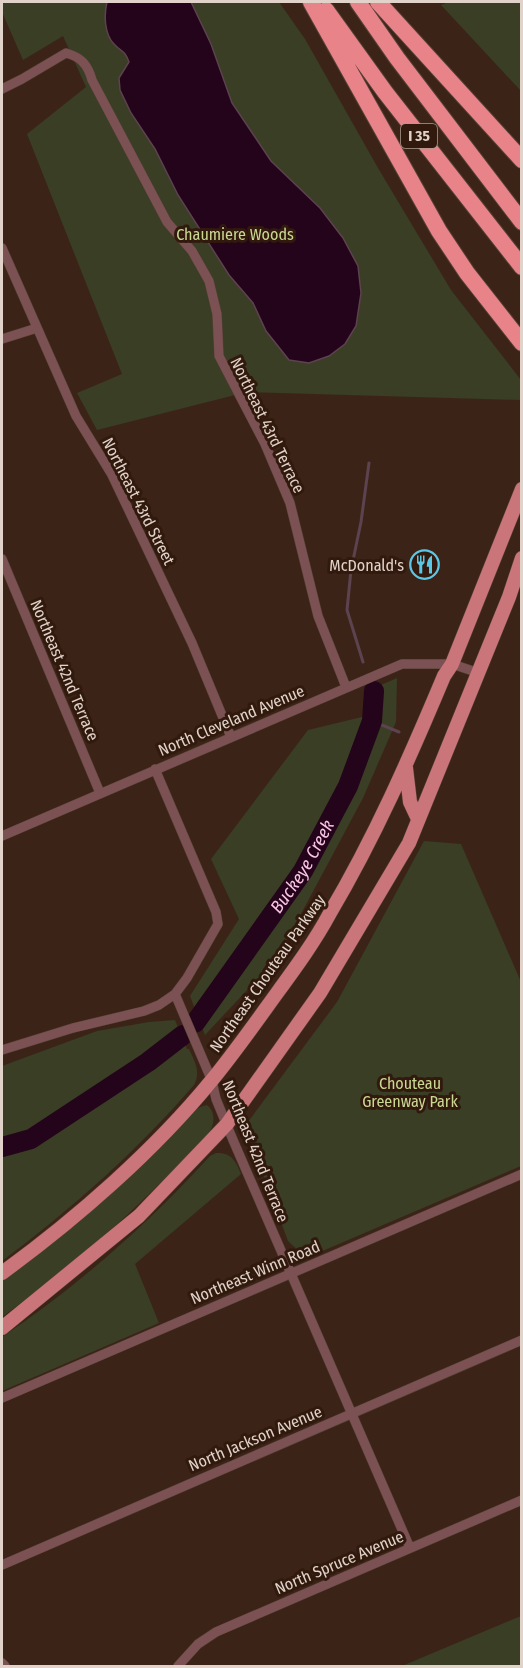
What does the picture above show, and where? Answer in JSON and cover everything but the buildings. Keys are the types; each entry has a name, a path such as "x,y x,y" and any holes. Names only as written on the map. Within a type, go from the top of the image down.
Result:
{"highway":[{"path":"311,2 439,231 467,273 522,343"},
{"name":"I 35","path":"320,2 385,92 522,267"},
{"name":"I 35","path":"358,2 397,58 522,222"},
{"path":"378,2 522,160"}],"main road":[{"name":"Northeast Chouteau Parkway","path":"2,1273 83,1209 128,1168 212,1081 265,1010 330,915 406,768 452,664 522,489"},
{"path":"2,1328 139,1216 227,1124 320,993 409,843 509,597 522,558"},
{"path":"406,768 410,802 418,819"}],"street":[{"name":"Northeast 43rd Terrace","path":"2,89 66,52 81,59 90,72 92,80 167,222 192,251 209,281 217,314 219,356 265,444 290,503 318,616 346,687"},
{"name":"Northeast 43rd Street","path":"2,248 76,416 112,475 187,632 231,737"},
{"path":"2,339 37,328"},
{"name":"Northeast 42nd Terrace","path":"2,559 100,793"},
{"name":"North Cleveland Avenue","path":"2,836 402,664 452,664 478,673"},
{"path":"2,1050 159,1005 175,994 187,978 218,924 216,912 155,769"},
{"name":"Northeast 42nd Terrace","path":"175,994 212,1081 216,1100 410,1548"},
{"name":"Northeast Winn Road","path":"2,1398 522,1174"},
{"name":"North Jackson Avenue","path":"2,1565 522,1340"},
{"name":"North Spruce Avenue","path":"178,1666 198,1644 216,1632 522,1500"},
{"path":"2,1663 5,1666"}],"green space":[{"name":"Chaumiere Woods","path":"2,2 279,2 305,39 451,290 521,380 521,400 247,392 97,430 77,393 122,374 27,134 86,87 63,36 23,60 2,12"},
{"path":"449,2 521,2 521,91 441,5"},
{"path":"397,678 396,722 363,798 278,957 205,1035 190,996 239,919 211,859 308,730 366,716 367,691"},
{"name":"Chouteau Greenway Park","path":"424,841 461,844 521,982 521,1166 306,1258 288,1241 245,1126 337,1002"},
{"path":"175,1020 196,1067 197,1076 194,1085 150,1133 103,1178 54,1221 2,1261 2,1066 97,1031"},
{"path":"207,1105 214,1119 212,1127 194,1151 87,1250 2,1317 2,1281 61,1236 98,1204 135,1171 185,1118 200,1107"},
{"path":"216,1153 226,1154 232,1158 241,1174 135,1264 159,1323 2,1391 2,1337 58,1297 111,1253 162,1206 210,1156"},
{"path":"521,1616 521,1666 402,1666"}],"shaded area":[{"path":"107,2 191,2 211,44 232,103 271,161 320,208 343,238 358,266 361,293 356,326 345,344 329,356 309,363 289,360 266,331 253,303 229,275 178,195 155,149 131,113 120,90 119,78 129,62 108,35 105,18"}],"waterway":[{"name":"Buckeye Creek","path":"363,662 347,610 351,570 361,522 369,463"},
{"name":"Buckeye Creek","path":"195,1023 303,871 348,786 372,721 374,691"},
{"path":"372,721 399,732"},
{"name":"Buckeye Creek","path":"2,1147 31,1139 148,1062 183,1035"}],"place":[{"name":"McDonald's","path":"425,565"}]}
